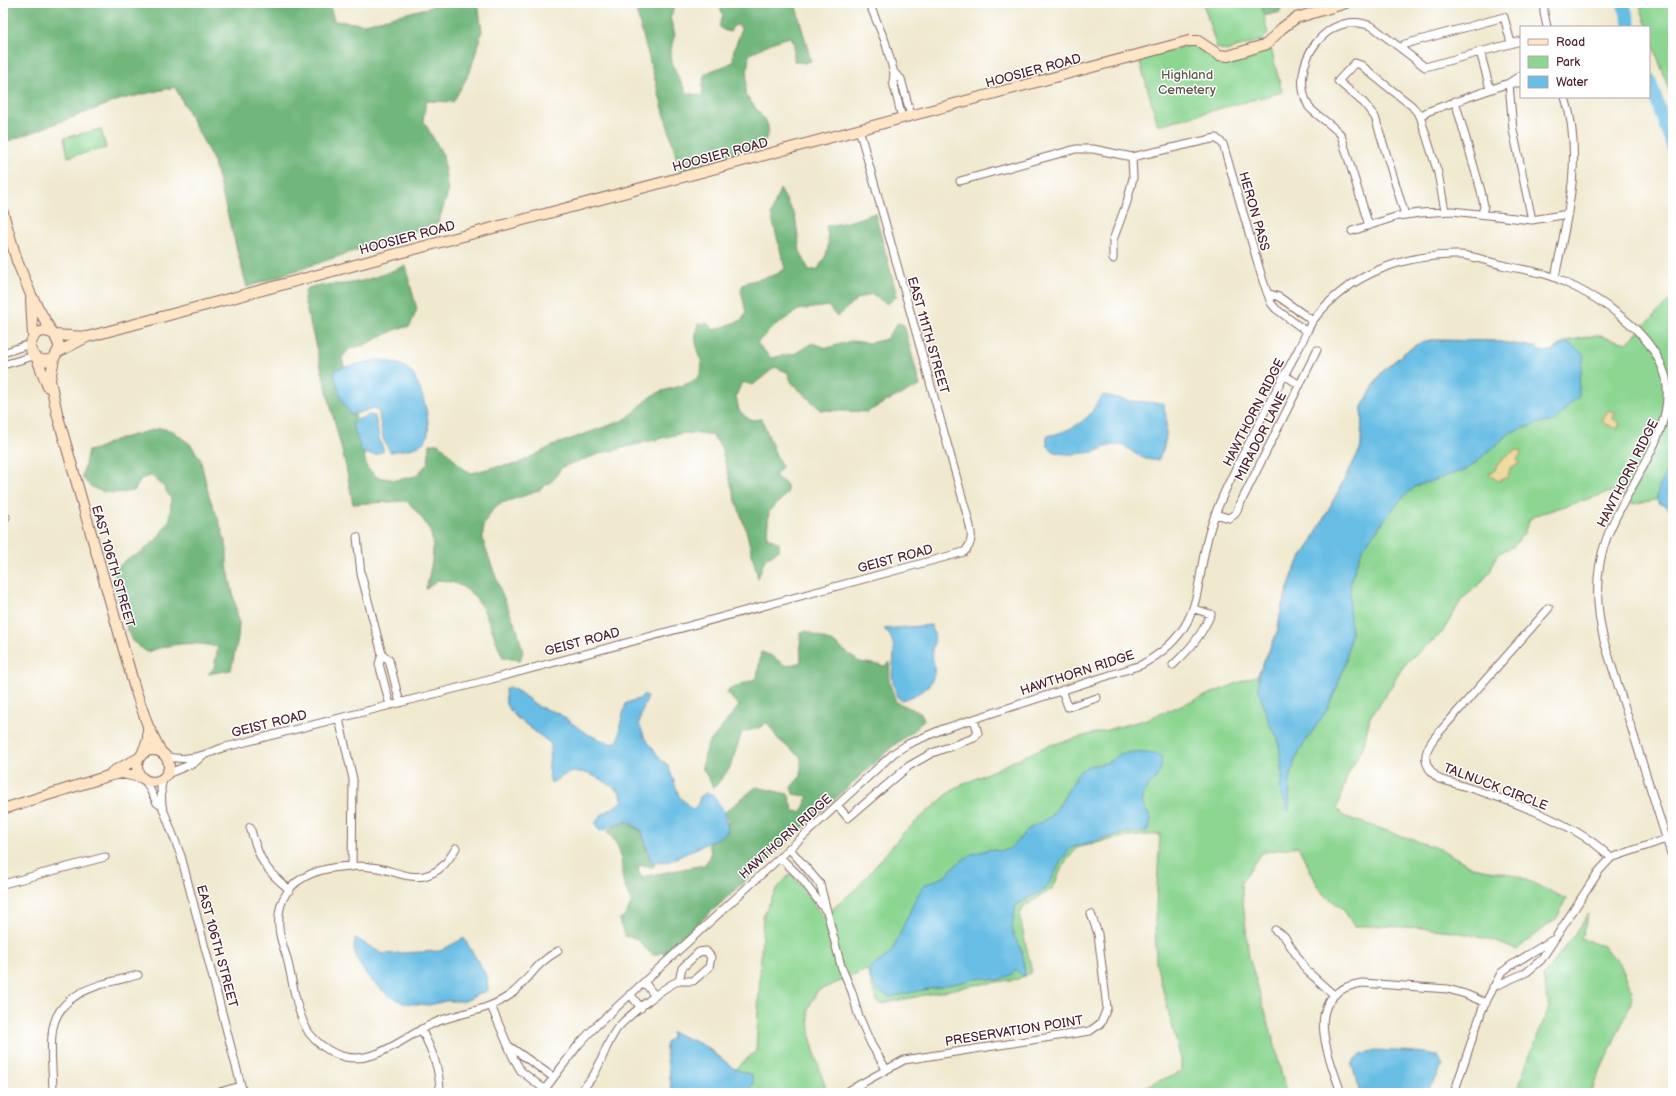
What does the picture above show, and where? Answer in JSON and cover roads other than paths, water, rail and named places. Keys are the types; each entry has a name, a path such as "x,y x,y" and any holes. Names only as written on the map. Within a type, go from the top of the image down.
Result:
{"street":[{"path":"869,3 885,41 894,73 901,79 907,117"},
{"name":"HOOSIER ROAD","path":"56,355 87,337 1189,41 1198,41 1219,55 1228,56 1267,44 1282,28 1296,18 1346,3"},
{"path":"1538,3 1544,13"},
{"path":"1544,3 1544,13 1547,26"},
{"path":"1401,48 1404,44 1504,18 1511,43"},
{"path":"1369,226 1341,135 1334,126 1310,108 1304,88 1303,71 1306,58 1317,41 1332,29 1343,25 1356,23 1366,24 1373,27 1425,66 1520,41"},
{"path":"1480,51 1490,89"},
{"path":"1405,215 1375,117 1367,106 1338,81 1354,63 1361,65 1412,106 1420,116 1438,173 1445,211"},
{"path":"1420,116 1456,101 1509,83 1520,76"},
{"path":"1509,83 1520,83"},
{"path":"1509,83 1514,137 1532,220"},
{"path":"1555,277 1568,214 1573,178 1574,145 1570,116 1565,98"},
{"path":"1456,101 1481,191 1484,206 1482,214"},
{"name":"EAST 111TH STREET","path":"859,129 968,518 972,538 968,548"},
{"name":"HERON PASS","path":"1132,157 1216,138 1223,144 1267,293 1276,309 1307,332"},
{"path":"960,181 1076,149 1093,149 1132,157 1133,178 1127,202 1113,240 1113,259"},
{"path":"1352,231 1405,215 1445,211 1532,220 1568,214"},
{"path":"3,213 17,261 31,295 59,344 56,355 45,361 36,358 3,365"},
{"name":"HAWTHORN RIDGE","path":"543,1091 596,1026 883,763 908,744 925,735 1141,665 1153,658 1176,640 1186,626 1194,609 1200,588 1208,534 1215,514 1284,375 1313,321 1330,303 1358,280 1385,267 1414,258 1462,255 1555,277 1599,299 1624,318 1643,339 1664,371 1668,388 1669,411 1664,431 1610,529 1599,567 1597,594 1598,618 1604,641 1673,860"},
{"path":"1267,293 1279,297 1313,321"},
{"path":"31,295 31,351 36,358"},
{"path":"3,353 32,340 44,331 53,334"},
{"name":"HOOSIER ROAD","path":"53,334 87,337"},
{"name":"MIRADOR LANE","path":"1215,514 1229,518 1235,514 1317,350"},
{"name":"EAST 106TH STREET","path":"56,355 50,380 57,413 135,689 148,726 163,754"},
{"name":"EAST 106TH STREET","path":"36,358 57,413"},
{"path":"1284,375 1300,385"},
{"path":"357,537 361,574 382,654 380,664 390,705"},
{"name":"GEIST ROAD","path":"165,776 222,748 400,703 955,556 968,548"},
{"name":"TALNUCK CIRCLE","path":"1549,608 1435,737 1427,748 1425,759 1430,771 1439,779 1510,803 1570,828 1589,840 1611,858"},
{"path":"1173,665 1191,648 1203,633 1211,614 1194,609"},
{"path":"382,654 389,660 400,703"},
{"path":"1062,690 1068,707 1097,698"},
{"path":"339,718 353,779 352,867"},
{"path":"837,805 848,818 909,766 942,749 974,738 978,732 974,719"},
{"name":"EAST 106TH STREET","path":"140,756 148,740 148,726"},
{"path":"3,809 122,773 153,782 165,776 169,766 163,754 153,750 115,770 108,776"},
{"name":"GEIST ROAD","path":"163,754 179,760 201,757"},
{"path":"140,756 137,766 143,779"},
{"name":"EAST 106TH STREET","path":"165,776 161,788 162,806 181,856 242,1090"},
{"name":"EAST 106TH STREET","path":"143,779 157,803 162,806"},
{"path":"250,826 260,860 270,873 290,890"},
{"path":"1493,987 1527,972 1540,960 1599,871 1611,858 1666,839"},
{"path":"456,848 441,869 423,876 410,876 378,868 330,867 315,871 300,879 290,890 282,907 279,927 304,1023 319,1044 344,1057 361,1058 377,1054 421,1029 441,1020 491,1006 516,990 544,958 558,951"},
{"path":"789,848 820,884 841,966 852,992 858,1014 871,1044 886,1069"},
{"path":"3,884 105,857"},
{"path":"780,857 801,878 827,912"},
{"name":"PRESERVATION POINT","path":"848,1091 886,1069 904,1060 915,1057 1090,1031 1095,1029 1101,1023 1107,1008 1098,934 1091,914"},
{"path":"1275,930 1284,936 1306,970 1334,995"},
{"path":"1454,1093 1486,1003 1501,973 1510,966 1548,944 1558,934"},
{"path":"578,1093 586,1086 598,1069 616,1029 674,982 695,980 709,967 712,960 710,954 706,951 698,952 682,968 679,981"},
{"path":"53,1093 52,1034 60,1010 70,999 82,991 138,975"},
{"path":"644,982 655,996"},
{"path":"1341,1093 1322,1023 1324,1011 1330,999 1334,995 1351,985 1362,983 1401,985 1448,989 1486,1003"},
{"path":"630,994 641,1008"},
{"path":"491,1006 522,1071 543,1091"},
{"path":"421,1029 435,1056 439,1070 440,1093"},
{"path":"508,1044 553,1077"},
{"path":"216,1093 242,1090"}],"water":[{"path":"1430,340 1493,341 1534,347 1542,352 1552,351 1567,341 1584,355 1579,397 1571,403 1554,422 1543,422 1511,432 1468,469 1416,486 1401,499 1362,549 1351,580 1349,609 1351,632 1345,665 1336,690 1325,713 1303,745 1294,763 1290,781 1289,812 1280,790 1283,775 1278,738 1270,726 1259,691 1258,675 1277,633 1282,606 1296,566 1312,541 1361,448 1362,407 1382,372 1404,353 1418,344"},
{"path":"377,360 391,362 411,372 415,377 422,394 427,415 428,433 423,443 410,449 390,452 383,438 378,409 374,408 351,415 342,401 334,374 336,369"},
{"path":"1104,395 1129,401 1163,403 1166,417 1166,432 1164,447 1158,460 1144,458 1127,448 1117,445 1093,452 1079,454 1063,454 1051,449 1047,444 1047,436 1065,431 1082,422 1087,418 1098,401"},
{"path":"370,415 375,416 379,438 384,451 375,455 362,453 352,424 354,421"},
{"path":"1673,464 1673,513 1664,505 1658,503 1657,493 1661,483"},
{"path":"931,625 935,639 932,651 934,664 933,678 926,688 915,695 902,700 897,697 892,680 894,651 892,639 884,629"},
{"path":"509,687 519,692 539,707 558,713 587,734 612,744 619,740 620,725 626,703 639,699 644,694 648,697 641,714 639,724 645,738 661,760 668,765 679,796 693,810 698,804 700,797 706,793 713,794 725,814 727,832 718,838 670,861 651,862 642,831 627,821 600,831 595,824 600,816 623,801 620,792 590,774 576,772 562,776 551,783 549,778 549,768 551,744 516,717 506,705 505,689"},
{"path":"1133,752 1161,756 1160,771 1158,776 1147,788 1142,798 1142,803 1151,821 1149,826 1146,832 1127,832 1071,848 1062,859 1051,881 1044,890 1016,905 1012,927 1014,937 1019,944 1023,956 1025,977 1015,970 1011,975 998,980 981,978 890,997 880,992 870,979 869,969 891,953 916,898 924,885 948,875 952,868 970,855 990,849 1000,851 1009,849 1030,828 1050,817 1060,804 1079,772 1088,766 1107,763 1120,754"},
{"path":"355,938 383,954 440,951 464,938 487,977 488,990 465,1001 446,1001 429,1005 403,1003 387,994 372,981 360,966 354,950"},
{"path":"672,1032 701,1044 735,1069 752,1075 753,1084 747,1093 671,1093 666,1055 666,1042 672,1038"},
{"path":"1375,1050 1418,1052 1437,1055 1443,1065 1428,1093 1361,1093 1352,1065 1365,1053"}],"waterway":[{"path":"1623,3 1631,26"},
{"path":"1650,82 1673,147"}],"park label":[{"name":"Highland Cemetery","path":"1187,82"}]}
